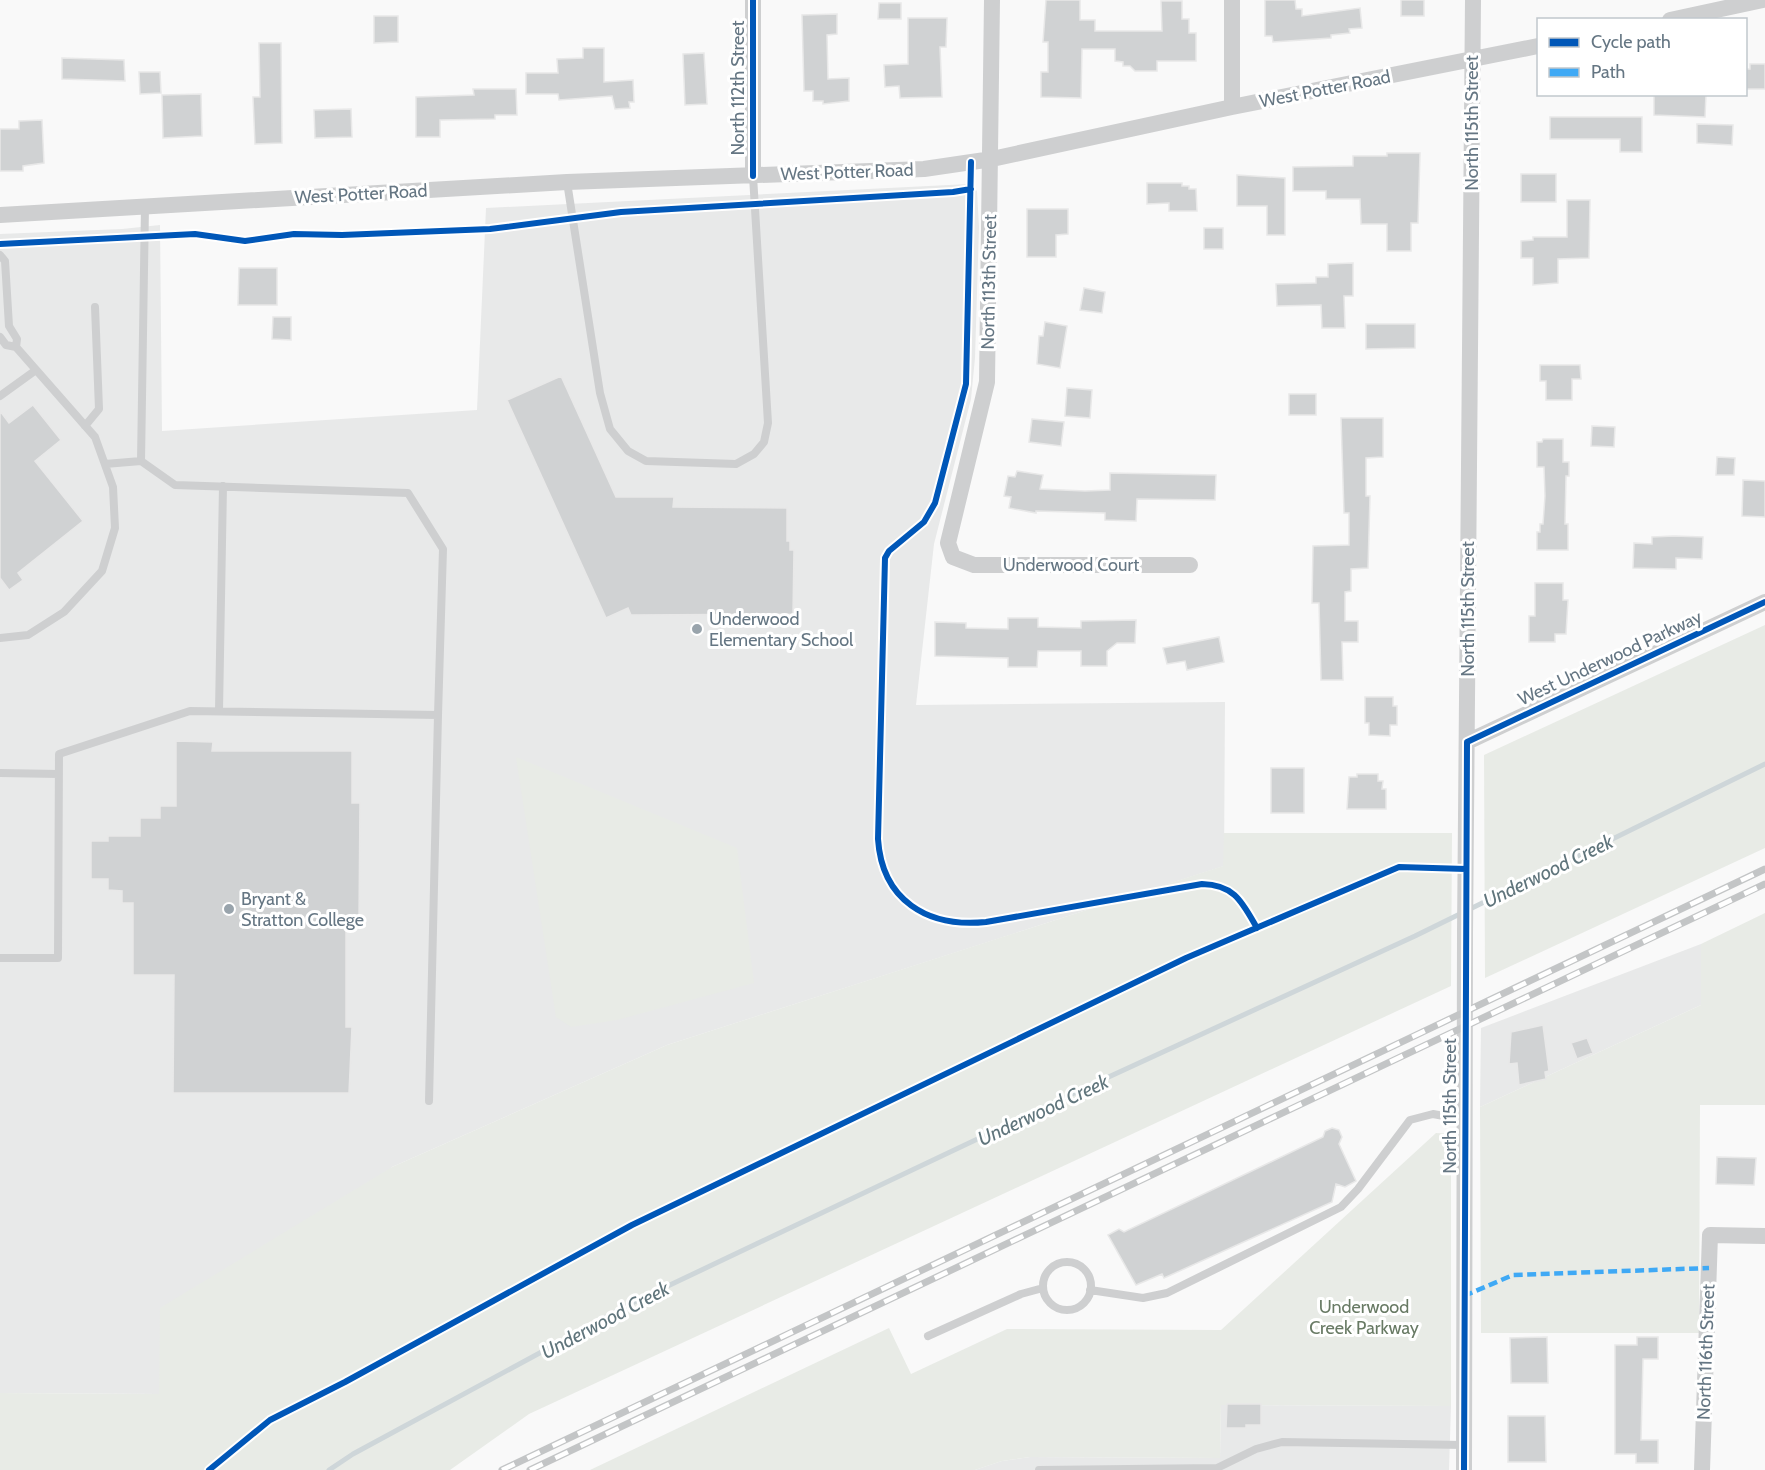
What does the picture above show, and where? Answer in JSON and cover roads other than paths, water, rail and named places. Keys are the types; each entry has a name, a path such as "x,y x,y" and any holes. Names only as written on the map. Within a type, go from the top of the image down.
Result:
{"street":[{"name":"North 112th Street","path":"753,0 753,176"},
{"name":"North 113th Street","path":"953,557 948,543 987,382 992,159 992,0"},
{"path":"1232,107 1233,0"},
{"name":"North 115th Street","path":"1464,1470 1465,888 1473,0"},
{"path":"1675,18 1704,6 1763,0"},
{"name":"West Potter Road","path":"0,215 567,182 924,170 992,159 1232,107 1537,46"},
{"name":"Underwood Court","path":"953,557 974,565 1190,565"},
{"name":"West Underwood Parkway","path":"1467,742 1765,602"},
{"name":"North 116th Street","path":"1702,1470 1710,1235 1765,1236"}],"lane":[{"path":"567,182 600,393 610,429 628,451 646,461 736,464 754,454 764,442 768,423 753,176"},
{"path":"141,461 145,206"},
{"path":"0,255 5,261 9,326 17,339 16,347"},
{"path":"85,426 99,410 95,307"},
{"path":"0,337 6,345 16,347 95,437 113,487 115,528 102,571 64,612 28,635 0,638"},
{"path":"0,396 36,370"},
{"path":"105,464 141,461 176,485 408,493 443,549 429,1101"},
{"path":"219,711 223,486"},
{"path":"0,958 58,958 59,754 190,711 438,715"},
{"path":"0,773 59,774"},
{"path":"1090,1290 1143,1298 1167,1293 1341,1207 1358,1189 1410,1120 1433,1114 1464,1120"},
{"path":"1069,1262 1085,1270 1090,1281 1090,1290 1084,1303 1071,1310 1051,1305 1043,1288 1043,1279 1052,1267 1069,1262"},
{"path":"928,1336 1021,1294 1043,1288"},
{"path":"1039,1470 1217,1469 1256,1449 1282,1442 1464,1445"}],"waterway":[{"name":"Underwood Creek","path":"329,1470 353,1454 632,1303 1089,1086 1415,936 1765,764"}],"railway":[{"path":"502,1470 1765,869"},
{"path":"530,1470 1765,884"}],"place":[{"name":"Underwood Elementary School","path":"697,629"},
{"name":"Bryant & Stratton College","path":"229,909"}],"park label":[{"name":"Underwood Creek Parkway","path":"1364,1317"}]}
